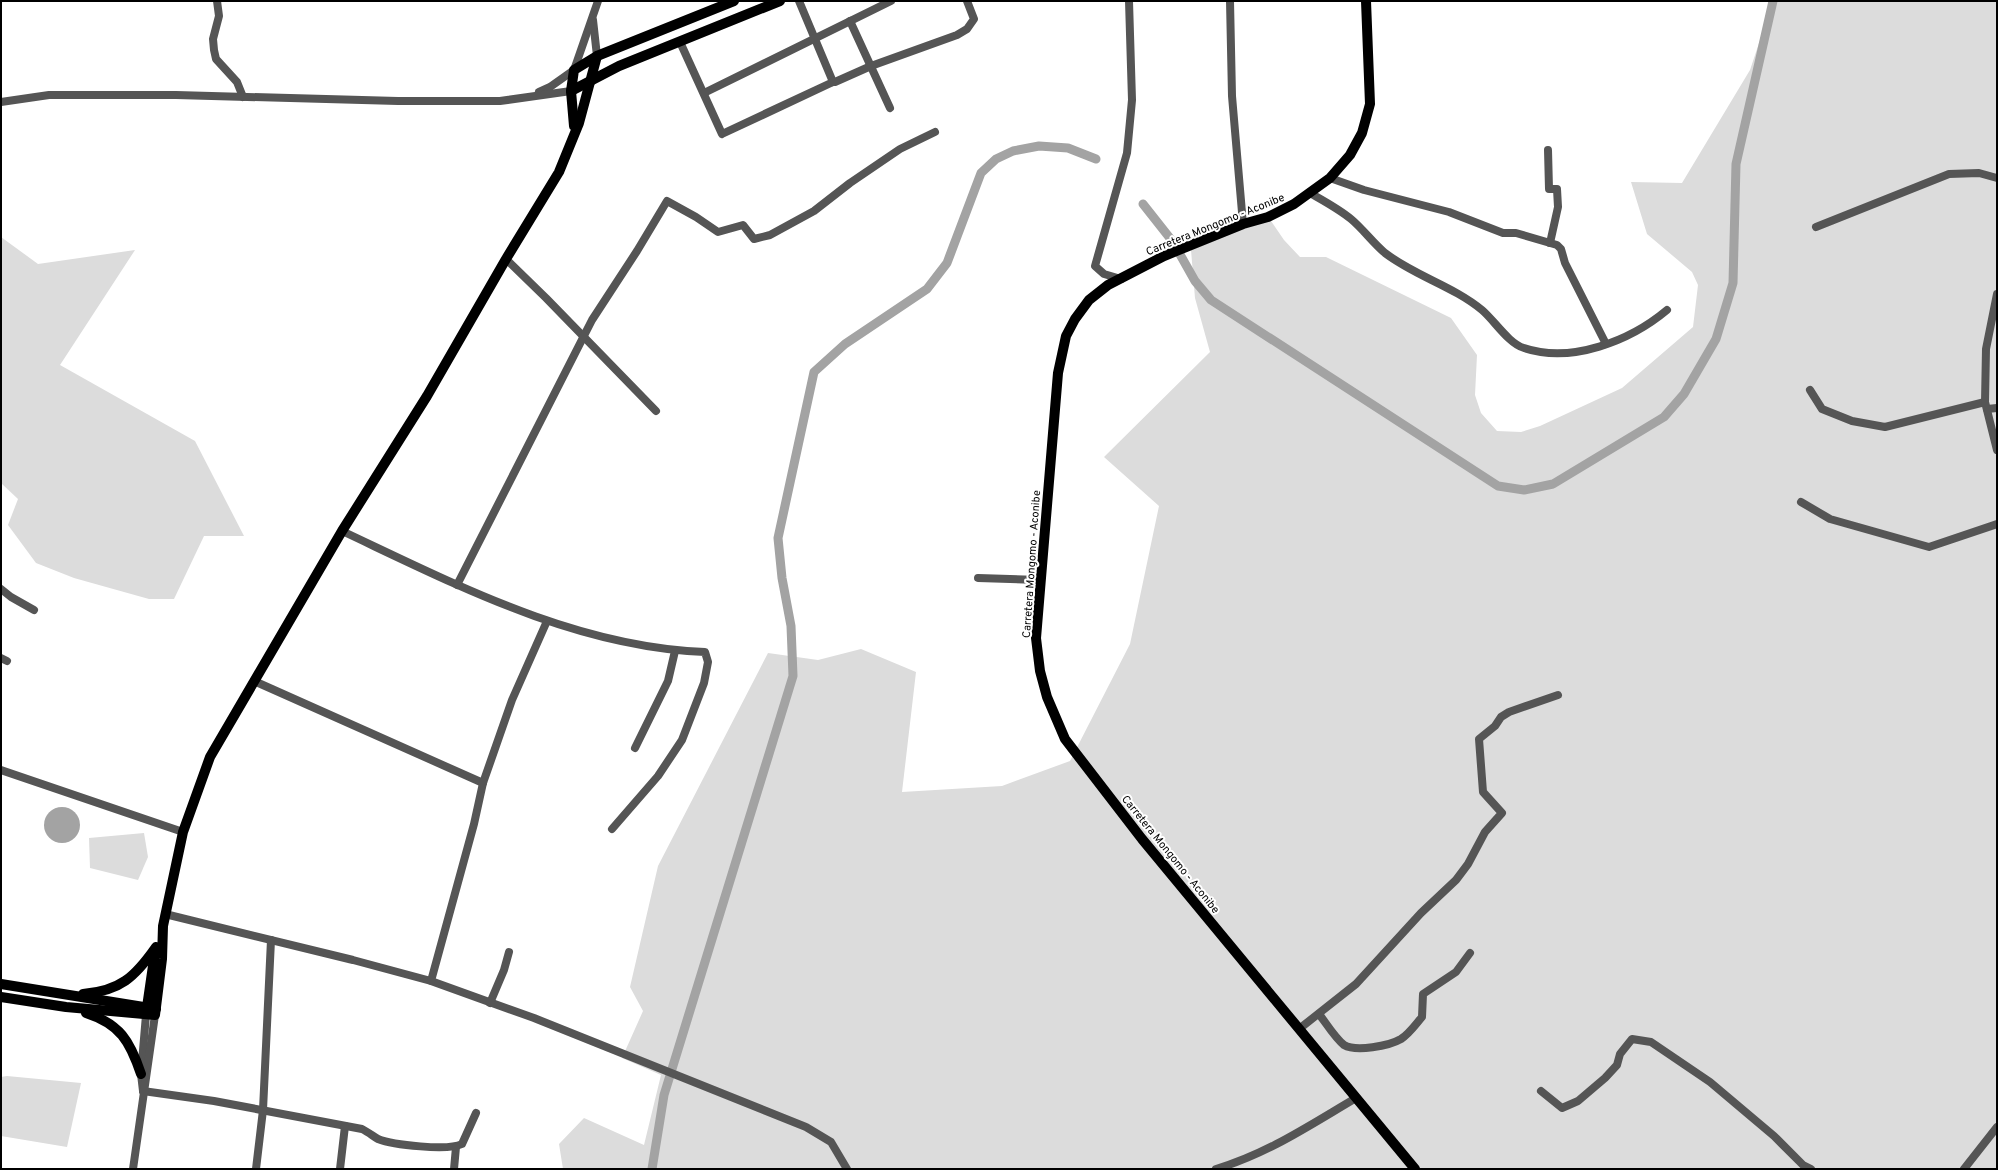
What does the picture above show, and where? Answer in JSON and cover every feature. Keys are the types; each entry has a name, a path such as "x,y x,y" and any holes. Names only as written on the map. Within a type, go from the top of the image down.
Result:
{"main road":[{"path":"573,140 574,116 571,91 574,70 598,56 734,1"},
{"path":"571,91 591,82 618,66 780,1"},
{"name":"Carretera Mongomo - Aconibe","path":"1366,1 1370,104 1362,133 1350,155 1330,178 1294,204 1268,217 1243,224 1164,256 1108,285 1089,300 1075,319 1066,336 1058,373 1036,638 1040,670 1047,698 1065,739 1142,839 1415,1169"},
{"path":"151,1012 156,947 166,914 183,832 210,757 342,531 427,396 506,259 559,172 573,140 598,56"},
{"path":"151,1012 162,959 163,926"},
{"path":"67,995 106,991 118,986 130,979 141,968 156,947"},
{"path":"1,984 67,995 151,1012"},
{"path":"1,997 66,1007 151,1012"},
{"path":"66,1007 96,1016 118,1030 131,1047 141,1074"}],"street":[{"path":"217,1 219,16 213,39 216,59 237,82 243,97"},
{"path":"533,95 550,87 574,70 598,1"},
{"path":"799,1 833,82"},
{"path":"704,93 850,21 876,4 891,1"},
{"path":"680,42 722,134 833,82 871,66 957,35 967,29 974,19 967,1"},
{"path":"1121,279 1104,274 1095,266 1127,153 1132,100 1129,1"},
{"path":"1230,1 1232,96 1243,224"},
{"path":"593,15 598,56"},
{"path":"850,21 890,108"},
{"path":"1,102 49,95 176,95 398,101 500,101 533,95 571,91"},
{"path":"457,585 584,337 667,201 696,217 718,232 743,225 754,240 770,235 814,211 900,149 935,132"},
{"path":"1548,150 1549,189 1557,189 1558,207 1550,243"},
{"path":"1816,228 1949,174 1979,173 1997,178"},
{"path":"1330,178 1364,190 1449,212 1503,233 1516,233 1557,245 1561,249 1565,263 1606,344"},
{"path":"1310,193 1351,219 1386,253 1444,285 1482,310 1513,342 1522,348 1533,351 1567,354 1606,344 1626,337 1652,322 1667,310"},
{"path":"506,259 656,411"},
{"path":"1997,294 1986,349 1986,405 1997,450"},
{"path":"1810,390 1822,409 1852,421 1885,427 1986,405 1997,408"},
{"path":"1801,502 1830,519 1929,547 1997,524"},
{"path":"342,531 478,595 547,621 627,642 675,651 705,652 708,662 704,683 682,740 658,776 612,829"},
{"path":"978,578 1040,580"},
{"path":"1,589 34,610"},
{"path":"431,981 474,824 483,783 512,700 547,621"},
{"path":"634,748 668,681 675,651"},
{"path":"254,681 483,783"},
{"path":"1299,1029 1356,984 1421,913 1456,880 1468,864 1485,832 1502,813 1483,792 1479,739 1495,726 1501,717 1509,712 1558,695"},
{"path":"1,770 183,832"},
{"path":"166,914 431,981 490,1002 636,1058 806,1127 831,1142 848,1169"},
{"path":"256,1169 263,1110 271,940"},
{"path":"490,1002 504,970 509,952"},
{"path":"1319,1014 1343,1044 1351,1048 1370,1047 1394,1042 1402,1038 1422,1017 1423,994 1456,972 1470,953"},
{"path":"133,1169 143,1092 141,1074 151,1012"},
{"path":"143,1092 147,1082 151,1012"},
{"path":"1540,1091 1562,1108 1589,1092 1617,1065 1620,1054 1632,1039 1651,1042 1710,1082 1774,1136 1803,1164 1811,1169"},
{"path":"143,1092 263,1110 362,1129 381,1140 419,1146 456,1147 462,1144 476,1113"},
{"path":"1216,1169 1246,1159 1279,1144 1356,1098"},
{"path":"340,1169 345,1126"},
{"path":"1964,1169 1997,1127"},
{"path":"454,1169 456,1147"}],"shaded area":[{"path":"1770,1 1997,1 1997,1169 563,1169 559,1144 584,1118 644,1145 661,1075 622,1058 643,1011 630,987 658,866 768,653 818,660 861,649 916,672 902,792 1002,786 1070,761 1130,644 1159,506 1104,457 1210,352 1195,298 1191,250 1269,218 1284,240 1300,257 1326,257 1451,318 1477,355 1475,395 1481,413 1497,431 1521,432 1540,426 1622,388 1693,327 1698,285 1692,272 1647,234 1631,182 1682,183 1750,70 1765,25"},
{"path":"1,237 38,264 135,250 60,365 195,441 244,536 204,536 174,599 149,599 74,578 36,563 8,525 18,499 1,483"},
{"path":"66,807 75,812 79,818 79,832 75,838 66,843 58,843 49,838 45,832 44,821 49,812 55,808"},
{"path":"144,833 148,857 138,880 90,868 89,838"},
{"path":"7,1076 81,1083 67,1147 1,1136 1,1077"}],"waterway":[{"path":"1143,204 1173,242 1195,281 1211,300 1498,486 1524,490 1553,484 1664,417 1684,394 1716,339 1733,283 1736,164 1773,1"},
{"path":"652,1169 664,1095 793,676 791,626 782,578 778,538 814,372 845,344 927,289 947,263 981,173 996,159 1013,151 1039,146 1068,148 1096,159"}]}
